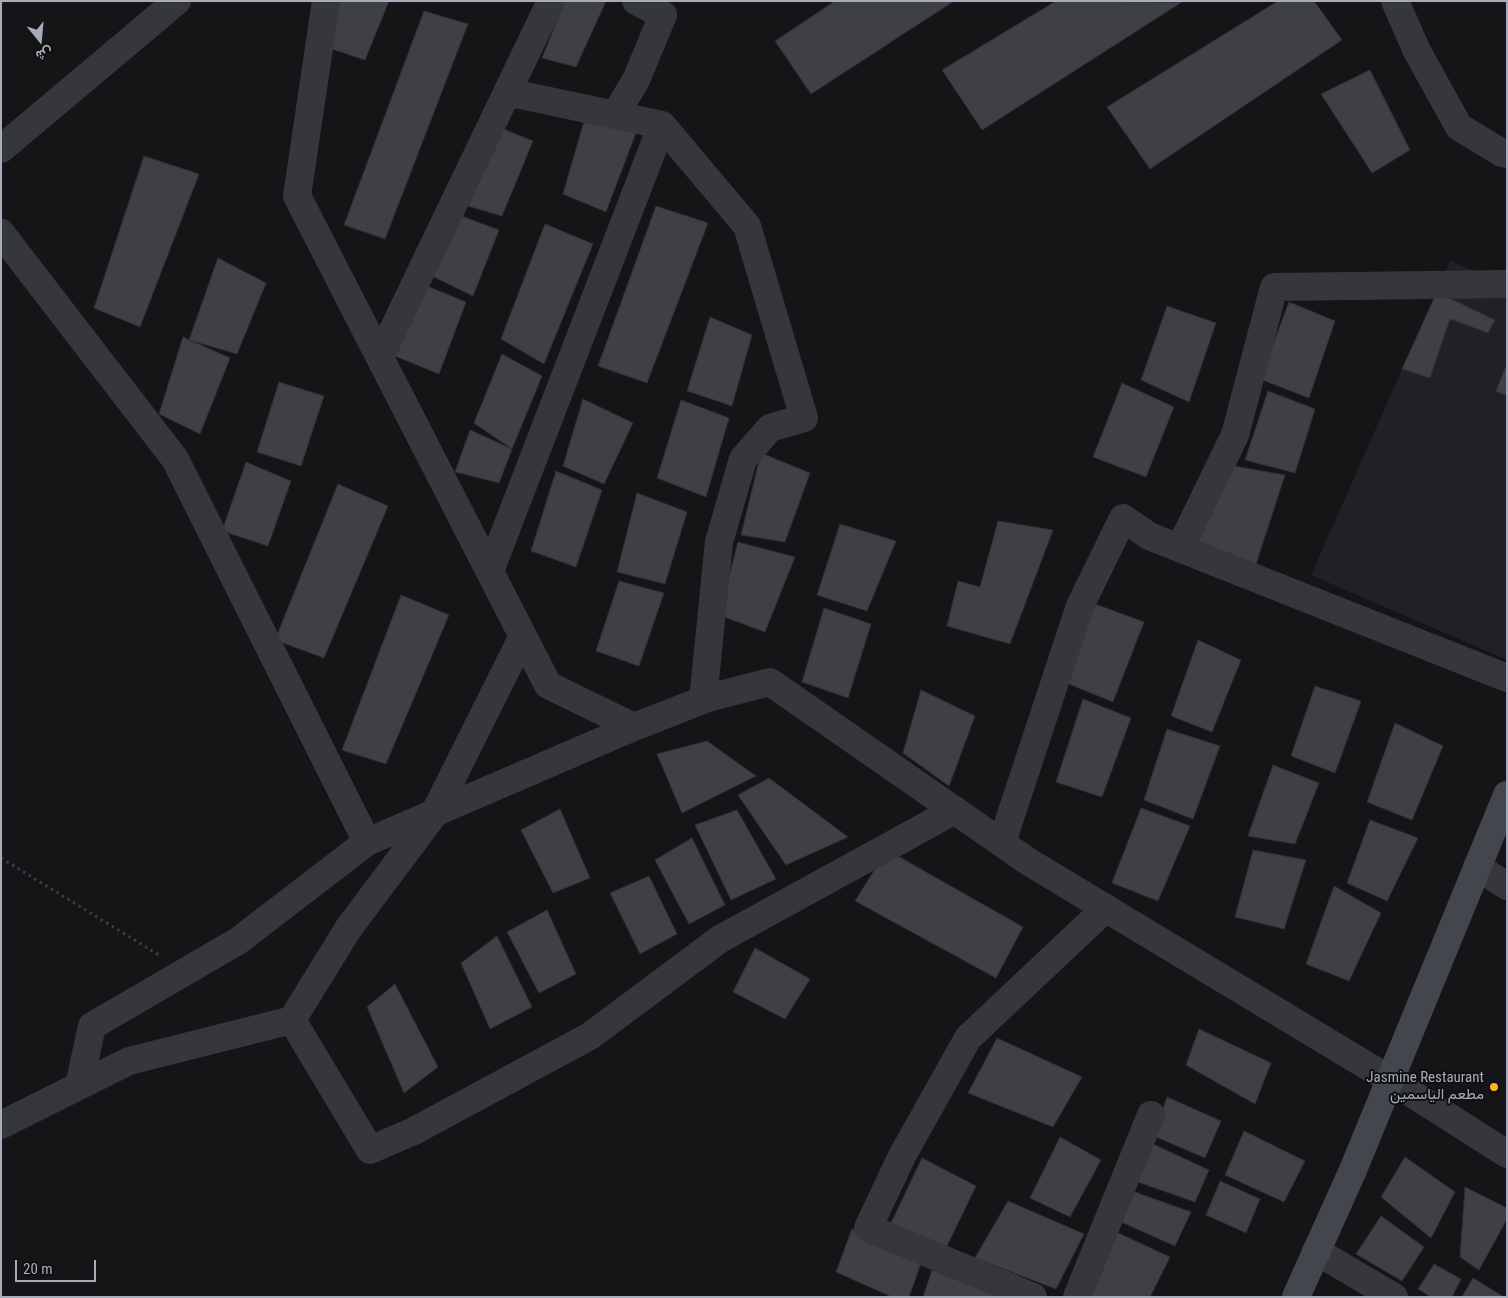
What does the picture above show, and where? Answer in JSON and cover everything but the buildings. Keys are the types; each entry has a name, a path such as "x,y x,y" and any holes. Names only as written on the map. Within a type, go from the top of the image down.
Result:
{"street":[{"path":"1,150 177,1"},
{"path":"326,1 297,196 548,685 634,727"},
{"path":"380,357 551,1"},
{"path":"615,115 636,80 663,15 636,1"},
{"path":"1396,1 1417,51 1459,127 1502,154 1507,154"},
{"path":"507,92 662,125 747,226 804,418 770,428 743,459 719,542 703,700"},
{"path":"490,571 662,125"},
{"path":"1,233 175,459 367,842"},
{"path":"1180,548 1235,435 1274,287 1507,284"},
{"path":"1002,842 1080,606 1123,518 1148,536 1507,678"},
{"path":"1,1125 128,1062 292,1020 348,929 434,814 523,636"},
{"path":"79,1086 92,1026 238,940 367,842 634,727 703,700 770,682 1002,842 1106,908 1389,1079 1507,1154"},
{"path":"1296,1297 1353,1170 1507,795"},
{"path":"292,1020 370,1150 414,1130 590,1036 720,938 955,810"},
{"path":"1477,867 1507,886"},
{"path":"1033,1297 868,1228 902,1156 968,1038 1106,908"},
{"path":"1077,1297 1150,1115"},
{"path":"1316,1251 1394,1297"}],"path":[{"path":"1,858 186,971"}],"shaded area":[{"path":"1450,261 1507,285 1507,660 1311,575"}],"place":[{"name":"Jasmine Restaurant مطعم الياسمين","path":"1494,1087"}]}
